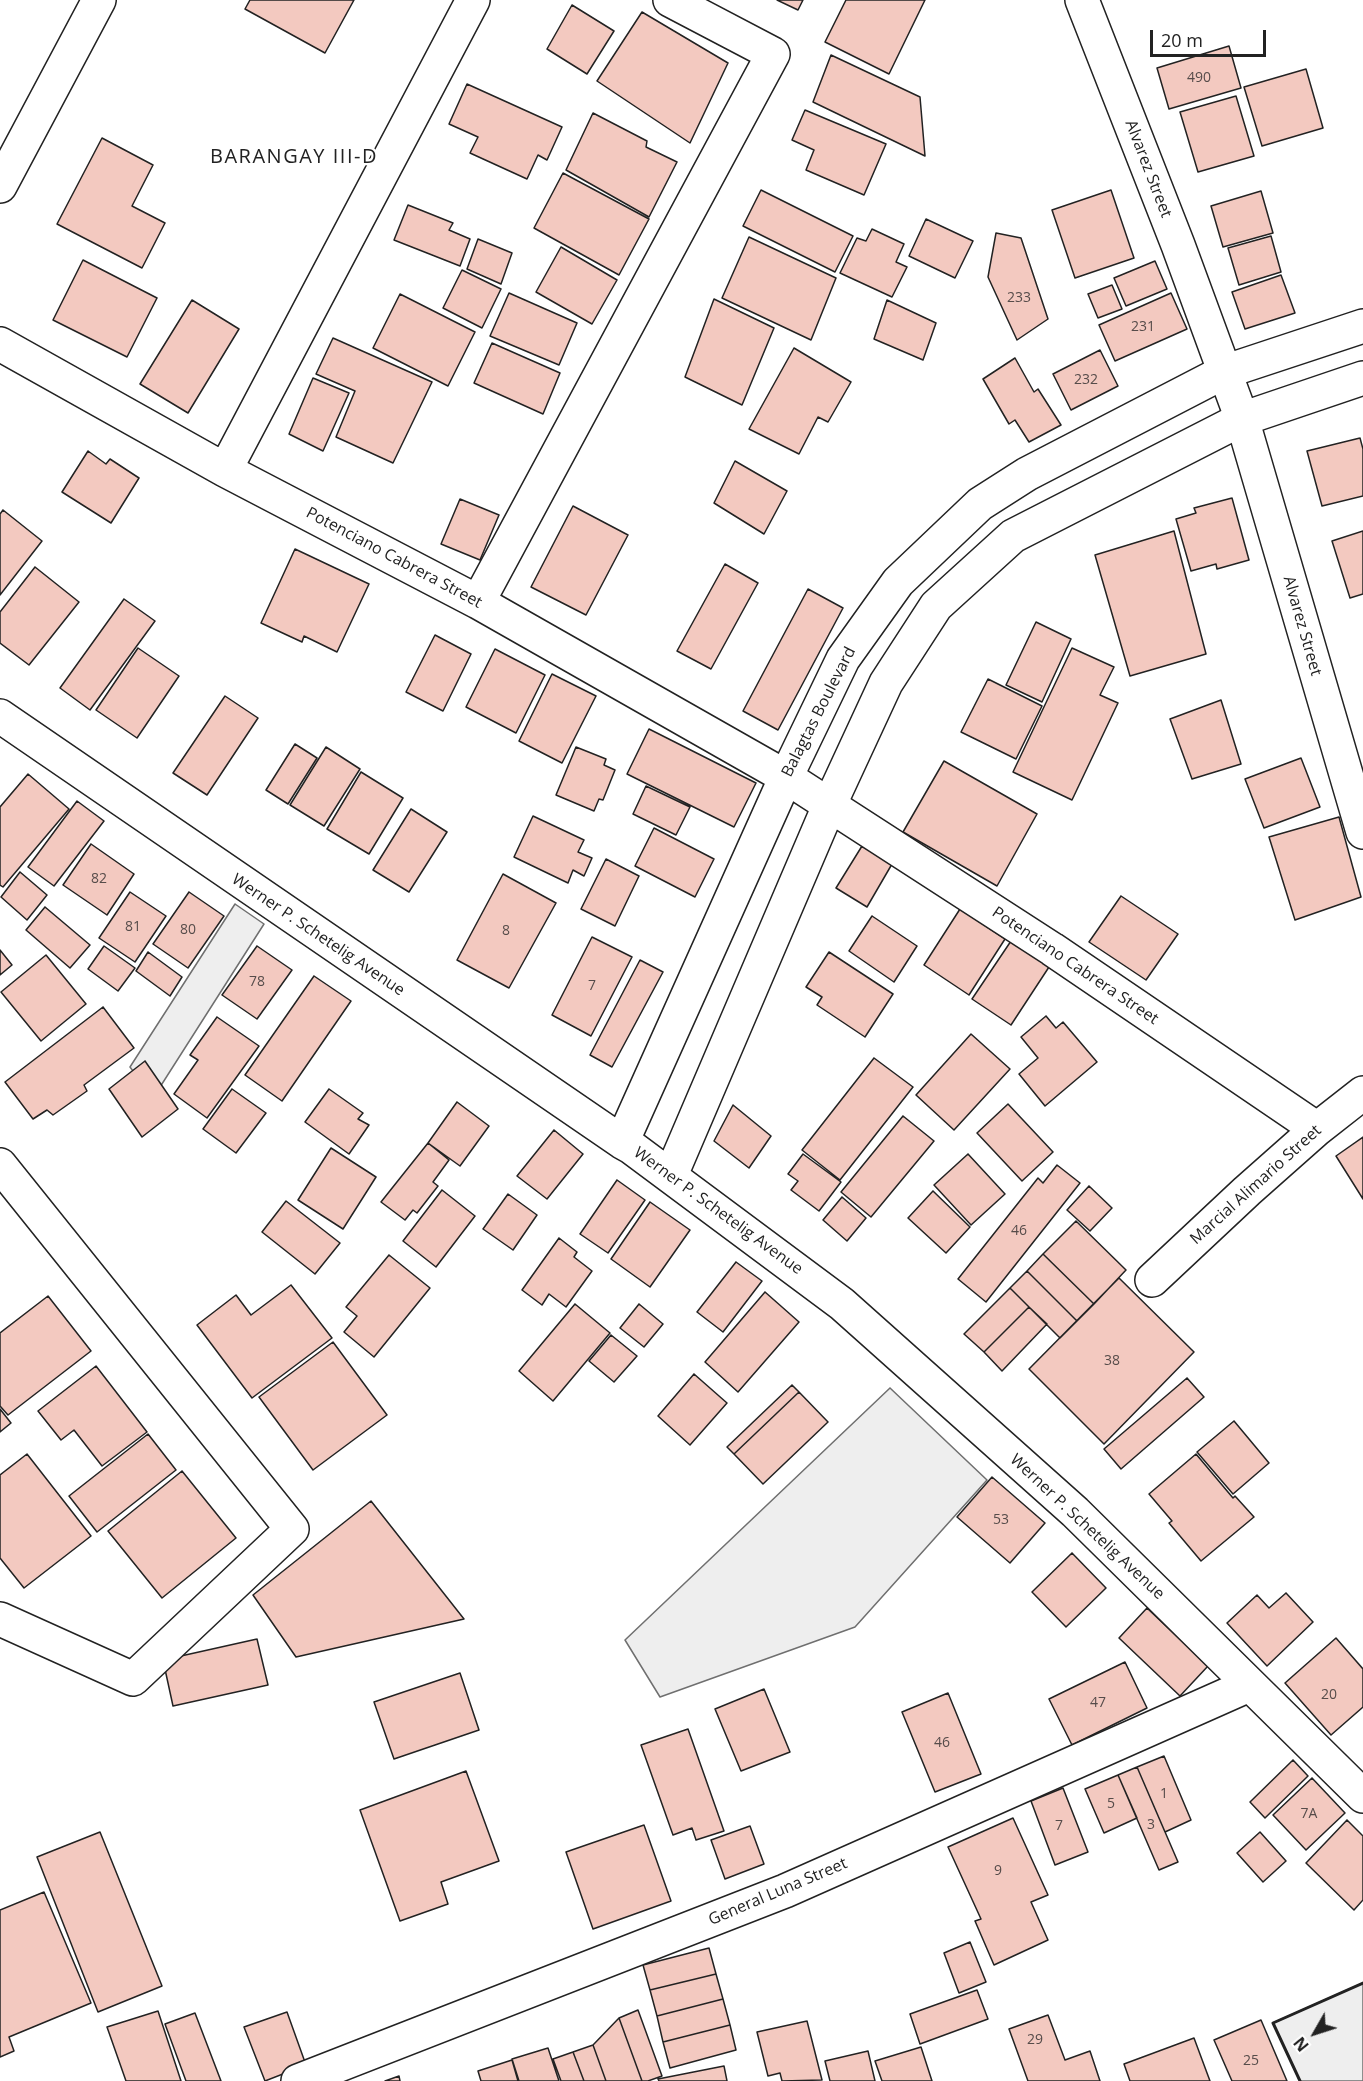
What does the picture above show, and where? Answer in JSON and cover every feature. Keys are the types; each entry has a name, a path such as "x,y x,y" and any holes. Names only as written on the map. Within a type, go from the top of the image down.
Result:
{"street":[{"path":"0,186 99,0"},
{"path":"225,470 473,0"},
{"path":"478,602 773,54 670,0"},
{"name":"Alvarez Street","path":"1083,0 1178,244 1242,419 1363,832"},
{"name":"Balagtas Boulevard","path":"622,1142 786,777 843,659 898,582 980,504 1028,474 1224,372 1363,326"},
{"name":"Potenciano Cabrera Street","path":"0,344 225,470 478,602 786,777 1052,949 1317,1129"},
{"path":"670,1175 830,806 886,683 936,606 1013,536 1242,419 1363,378"},
{"name":"Werner P. Schetelig Avenue","path":"0,716 670,1175 842,1304 1075,1512 1363,1796"},
{"name":"Marcial Alimario Street","path":"1152,1280 1247,1191 1317,1129 1363,1093"},
{"path":"0,1165 292,1529 134,1679 0,1619"},
{"name":"General Luna Street","path":"298,2081 785,1891 1249,1684"}],"shaded area":[{"path":"235,904 264,924 153,1098 130,1067"},
{"path":"890,1388 987,1480 855,1627 660,1697 625,1640"},
{"path":"1363,1983 1363,2081 1300,2081 1273,2023"}],"building":[{"path":"250,0 354,0 325,53 245,9"},
{"path":"777,0 803,0 798,10"},
{"path":"846,0 925,0 889,74 825,42"},
{"path":"572,5 614,31 587,74 547,49"},
{"path":"642,12 728,63 690,143 597,81"},
{"path":"1229,46 1241,88 1169,109 1157,68"},
{"path":"831,55 920,97 925,156 813,102"},
{"path":"1306,69 1323,128 1262,146 1244,87"},
{"path":"467,84 562,127 547,160 538,155 527,179 470,153 478,137 449,124"},
{"path":"1236,96 1254,156 1198,172 1180,112"},
{"path":"805,110 886,144 864,195 806,170 814,150 792,140"},
{"path":"593,113 647,141 646,147 677,162 649,217 566,170"},
{"path":"102,138 153,165 132,206 165,223 142,268 57,224"},
{"path":"563,173 649,219 619,275 534,228"},
{"path":"761,190 853,236 835,272 743,226"},
{"path":"1111,190 1134,258 1075,278 1052,210"},
{"path":"1261,191 1273,233 1223,247 1211,206"},
{"path":"408,205 453,223 449,230 470,239 460,266 394,240"},
{"path":"926,219 973,241 955,278 909,256"},
{"path":"872,229 904,244 896,262 907,267 892,297 840,273 857,238 866,241"},
{"path":"996,233 1021,238 1048,319 1017,340 988,277"},
{"path":"1271,236 1281,272 1239,285 1228,248"},
{"path":"749,237 836,278 811,340 722,298"},
{"path":"478,239 512,253 501,284 467,269"},
{"path":"561,247 617,280 592,324 536,292"},
{"path":"83,260 157,298 127,357 53,320"},
{"path":"1155,261 1167,289 1126,306 1114,278"},
{"path":"462,270 501,289 482,328 443,308"},
{"path":"1281,275 1295,313 1245,329 1232,292"},
{"path":"1112,285 1122,309 1098,318 1088,294"},
{"path":"509,293 577,323 559,365 490,336"},
{"path":"1171,293 1187,329 1115,361 1099,325"},
{"path":"400,294 475,332 448,386 373,348"},
{"path":"714,299 774,328 742,405 685,377"},
{"path":"192,300 239,329 188,413 140,384"},
{"path":"887,300 936,323 923,360 874,339"},
{"path":"333,338 432,382 393,463 336,437 355,391 316,374"},
{"path":"492,343 560,373 543,414 474,383"},
{"path":"794,348 851,382 828,422 818,417 799,454 749,429"},
{"path":"1100,350 1118,386 1071,410 1053,374"},
{"path":"1015,358 1034,392 1038,389 1061,425 1029,442 1015,420 1009,424 983,379"},
{"path":"313,378 349,393 323,451 289,434"},
{"path":"1360,438 1363,449 1363,496 1322,506 1307,451"},
{"path":"88,451 106,464 110,459 139,478 111,523 62,492"},
{"path":"735,461 787,491 764,534 714,503"},
{"path":"1232,498 1249,560 1217,569 1216,564 1191,571 1176,519 1196,513 1194,508"},
{"path":"460,499 499,515 480,560 441,544"},
{"path":"573,506 628,535 586,615 531,587"},
{"path":"3,510 42,541 0,595 0,514"},
{"path":"1174,531 1206,654 1130,676 1095,555"},
{"path":"1363,531 1363,594 1350,598 1332,541"},
{"path":"295,549 369,584 337,652 304,636 302,642 261,623"},
{"path":"725,564 758,583 711,669 677,651"},
{"path":"35,567 79,602 29,665 0,643 0,612"},
{"path":"808,589 843,608 778,730 743,711"},
{"path":"124,599 155,621 90,710 60,688"},
{"path":"1036,622 1071,639 1042,702 1006,685"},
{"path":"435,635 471,654 443,711 406,692"},
{"path":"138,648 179,676 137,738 96,710"},
{"path":"1072,648 1114,667 1100,695 1118,703 1072,800 1013,772"},
{"path":"495,649 545,675 516,733 466,707"},
{"path":"552,674 596,696 562,763 519,741"},
{"path":"988,679 1042,706 1016,759 961,732"},
{"path":"225,696 258,718 207,795 173,773"},
{"path":"1221,700 1241,764 1192,779 1170,719"},
{"path":"649,729 756,783 734,827 627,774"},
{"path":"295,744 317,758 288,804 266,790"},
{"path":"326,747 360,769 324,826 290,805"},
{"path":"576,747 606,759 604,765 615,770 603,800 599,799 594,811 556,795"},
{"path":"1301,758 1320,807 1264,828 1245,779"},
{"path":"944,761 1037,814 997,886 903,832"},
{"path":"361,772 403,798 369,854 327,829"},
{"path":"28,774 69,809 3,887 0,885 0,807"},
{"path":"646,786 690,807 676,835 633,814"},
{"path":"77,801 104,821 54,886 28,867"},
{"path":"411,809 447,832 409,892 373,870"},
{"path":"533,816 584,840 578,852 592,858 584,876 573,870 568,883 514,857"},
{"path":"1339,817 1361,897 1295,920 1269,837"},
{"path":"654,828 714,859 695,897 635,866"},
{"path":"91,844 134,874 107,915 63,885"},
{"path":"862,846 892,864 867,907 836,888"},
{"path":"606,859 639,876 615,926 581,909"},
{"path":"20,872 47,895 27,920 1,897"},
{"path":"503,874 556,903 509,988 457,960"},
{"path":"130,892 166,916 135,962 99,938"},
{"path":"189,892 224,916 188,968 153,944"},
{"path":"1121,896 1178,934 1146,980 1089,942"},
{"path":"45,907 90,945 70,968 26,930"},
{"path":"960,909 1005,939 969,995 924,965"},
{"path":"872,916 917,946 894,982 849,951"},
{"path":"592,937 632,957 591,1036 552,1015"},
{"path":"1011,941 1049,967 1011,1025 972,999"},
{"path":"104,946 135,968 118,991 88,969"},
{"path":"257,946 292,970 257,1019 222,995"},
{"path":"0,950 12,965 0,975"},
{"path":"148,952 182,977 170,996 136,971"},
{"path":"829,952 893,994 865,1037 817,1005 822,997 806,987"},
{"path":"46,955 86,1004 41,1041 1,992"},
{"path":"640,960 663,972 612,1067 590,1055"},
{"path":"314,976 351,1001 282,1101 245,1075"},
{"path":"103,1007 134,1048 84,1085 87,1091 53,1115 47,1110 33,1119 5,1082"},
{"path":"1046,1016 1056,1028 1063,1022 1097,1062 1045,1106 1019,1074 1038,1058 1021,1037"},
{"path":"217,1017 259,1046 207,1118 174,1094 198,1060 190,1055"},
{"path":"971,1034 1010,1069 954,1130 916,1095"},
{"path":"874,1058 913,1087 840,1180 802,1150"},
{"path":"145,1061 178,1109 142,1137 109,1089"},
{"path":"232,1089 266,1113 236,1153 203,1129"},
{"path":"329,1089 363,1113 358,1119 369,1125 349,1154 305,1122"},
{"path":"457,1102 489,1126 460,1166 428,1143"},
{"path":"1008,1104 1053,1152 1022,1181 977,1133"},
{"path":"733,1105 771,1136 749,1168 714,1141"},
{"path":"903,1116 934,1141 871,1217 841,1192"},
{"path":"554,1130 583,1154 547,1199 517,1176"},
{"path":"1363,1137 1363,1199 1336,1156"},
{"path":"428,1143 449,1160 433,1182 438,1186 417,1213 413,1210 405,1220 381,1202"},
{"path":"331,1148 376,1177 343,1229 298,1200"},
{"path":"803,1154 841,1182 819,1211 791,1190 798,1181 788,1174"},
{"path":"968,1154 1005,1194 971,1225 934,1185"},
{"path":"1057,1165 1080,1183 986,1302 958,1279 1038,1178 1043,1183"},
{"path":"617,1180 645,1200 608,1253 580,1234"},
{"path":"1089,1186 1112,1208 1090,1231 1067,1210"},
{"path":"442,1190 475,1216 436,1267 403,1241"},
{"path":"933,1191 970,1227 946,1253 908,1218"},
{"path":"508,1194 537,1215 513,1250 483,1229"},
{"path":"842,1197 866,1218 847,1241 823,1220"},
{"path":"286,1201 340,1243 315,1274 262,1232"},
{"path":"650,1202 690,1230 650,1287 611,1259"},
{"path":"1076,1221 1126,1270 1094,1304 1043,1254"},
{"path":"559,1238 577,1252 574,1257 592,1271 566,1307 549,1294 542,1305 522,1290"},
{"path":"1043,1254 1094,1304 1077,1321 1027,1271"},
{"path":"389,1255 430,1288 374,1357 344,1332 357,1316 346,1307"},
{"path":"736,1262 762,1281 723,1332 697,1312"},
{"path":"1027,1271 1077,1321 1060,1338 1010,1288"},
{"path":"1119,1278 1194,1352 1104,1444 1029,1369"},
{"path":"291,1285 332,1338 252,1398 197,1325 236,1295 251,1315"},
{"path":"1010,1288 1029,1307 984,1352 964,1334"},
{"path":"765,1292 799,1322 738,1392 705,1362"},
{"path":"48,1296 91,1351 8,1415 0,1406 0,1333"},
{"path":"575,1304 610,1333 553,1401 519,1371"},
{"path":"639,1304 663,1324 644,1347 620,1328"},
{"path":"1029,1307 1047,1324 1002,1371 984,1352"},
{"path":"611,1335 637,1356 614,1382 589,1361"},
{"path":"333,1342 387,1415 313,1470 259,1397"},
{"path":"96,1366 147,1432 102,1466 74,1430 61,1440 38,1411"},
{"path":"694,1374 727,1403 690,1445 658,1416"},
{"path":"1187,1378 1204,1397 1121,1469 1104,1449"},
{"path":"792,1385 799,1392 734,1454 727,1447"},
{"path":"799,1392 828,1422 763,1484 734,1454"},
{"path":"0,1409 11,1423 0,1432"},
{"path":"1234,1421 1269,1463 1233,1494 1197,1452"},
{"path":"148,1434 176,1470 97,1532 69,1496"},
{"path":"27,1454 91,1536 24,1588 0,1558 0,1475"},
{"path":"1196,1454 1233,1498 1235,1496 1254,1517 1201,1561 1169,1523 1172,1521 1149,1494"},
{"path":"182,1471 236,1538 162,1598 108,1531"},
{"path":"992,1477 1045,1523 1010,1563 957,1517"},
{"path":"371,1501 464,1619 296,1657 253,1595"},
{"path":"1072,1553 1106,1588 1066,1627 1032,1592"},
{"path":"1286,1593 1313,1622 1267,1666 1227,1623 1257,1595 1269,1608"},
{"path":"1147,1608 1208,1666 1180,1696 1119,1638"},
{"path":"1336,1638 1363,1669 1363,1707 1331,1735 1285,1683"},
{"path":"257,1639 268,1685 173,1706 163,1660"},
{"path":"1125,1662 1147,1708 1072,1745 1049,1699"},
{"path":"460,1673 479,1730 394,1759 374,1702"},
{"path":"764,1689 790,1752 741,1771 715,1709"},
{"path":"948,1693 981,1774 935,1792 902,1712"},
{"path":"688,1729 724,1831 696,1840 692,1828 673,1835 641,1745"},
{"path":"1164,1756 1191,1820 1165,1832 1137,1767"},
{"path":"1293,1760 1308,1776 1265,1818 1250,1802"},
{"path":"1137,1767 1178,1862 1159,1870 1118,1775"},
{"path":"466,1771 499,1861 441,1882 448,1904 400,1921 360,1810"},
{"path":"1118,1775 1137,1818 1104,1833 1085,1789"},
{"path":"1312,1778 1345,1813 1306,1850 1273,1815"},
{"path":"1063,1788 1088,1852 1055,1865 1031,1801"},
{"path":"1013,1818 1048,1895 1031,1902 1048,1940 994,1965 975,1921 981,1919 948,1847"},
{"path":"1347,1820 1363,1836 1363,1900 1354,1910 1306,1863"},
{"path":"644,1825 671,1901 593,1929 566,1852"},
{"path":"750,1826 764,1864 725,1879 711,1840"},
{"path":"100,1832 162,1986 98,2012 37,1857"},
{"path":"1260,1832 1286,1861 1263,1882 1237,1853"},
{"path":"44,1892 91,2003 9,2037 14,2051 0,2057 0,1910"},
{"path":"970,1942 986,1982 959,1993 944,1953"},
{"path":"709,1948 716,1974 650,1990 643,1965"},
{"path":"716,1974 723,1999 657,2016 650,1990"},
{"path":"977,1990 988,2019 920,2044 910,2014"},
{"path":"723,1999 730,2025 663,2042 657,2016"},
{"path":"638,2010 662,2076 648,2081 642,2081 619,2018"},
{"path":"158,2011 181,2081 126,2081 107,2027"},
{"path":"287,2012 306,2065 265,2081 244,2027"},
{"path":"195,2013 221,2081 186,2081 165,2024"},
{"path":"1048,2015 1065,2060 1090,2051 1100,2081 1028,2081 1009,2029"},
{"path":"619,2018 642,2081 606,2081 593,2045"},
{"path":"1261,2020 1287,2081 1232,2081 1214,2040"},
{"path":"807,2021 822,2080 782,2081 780,2073 768,2076 757,2032"},
{"path":"730,2025 736,2050 670,2068 663,2042"},
{"path":"1194,2038 1210,2081 1130,2081 1124,2064"},
{"path":"593,2045 606,2081 584,2081 573,2052"},
{"path":"921,2047 932,2081 882,2081 875,2061"},
{"path":"548,2048 559,2081 519,2081 512,2059"},
{"path":"868,2051 875,2081 830,2081 825,2061"},
{"path":"573,2052 584,2081 561,2081 553,2059"},
{"path":"512,2060 518,2081 481,2081 478,2071"},
{"path":"724,2066 727,2081 659,2081 658,2079"},
{"path":"399,2076 400,2081 385,2081"}],"wall":[{"path":"1300,2081 1273,2023 1363,1983"}],"district":[{"name":"BARANGAY III-D","path":"294,157"}]}
